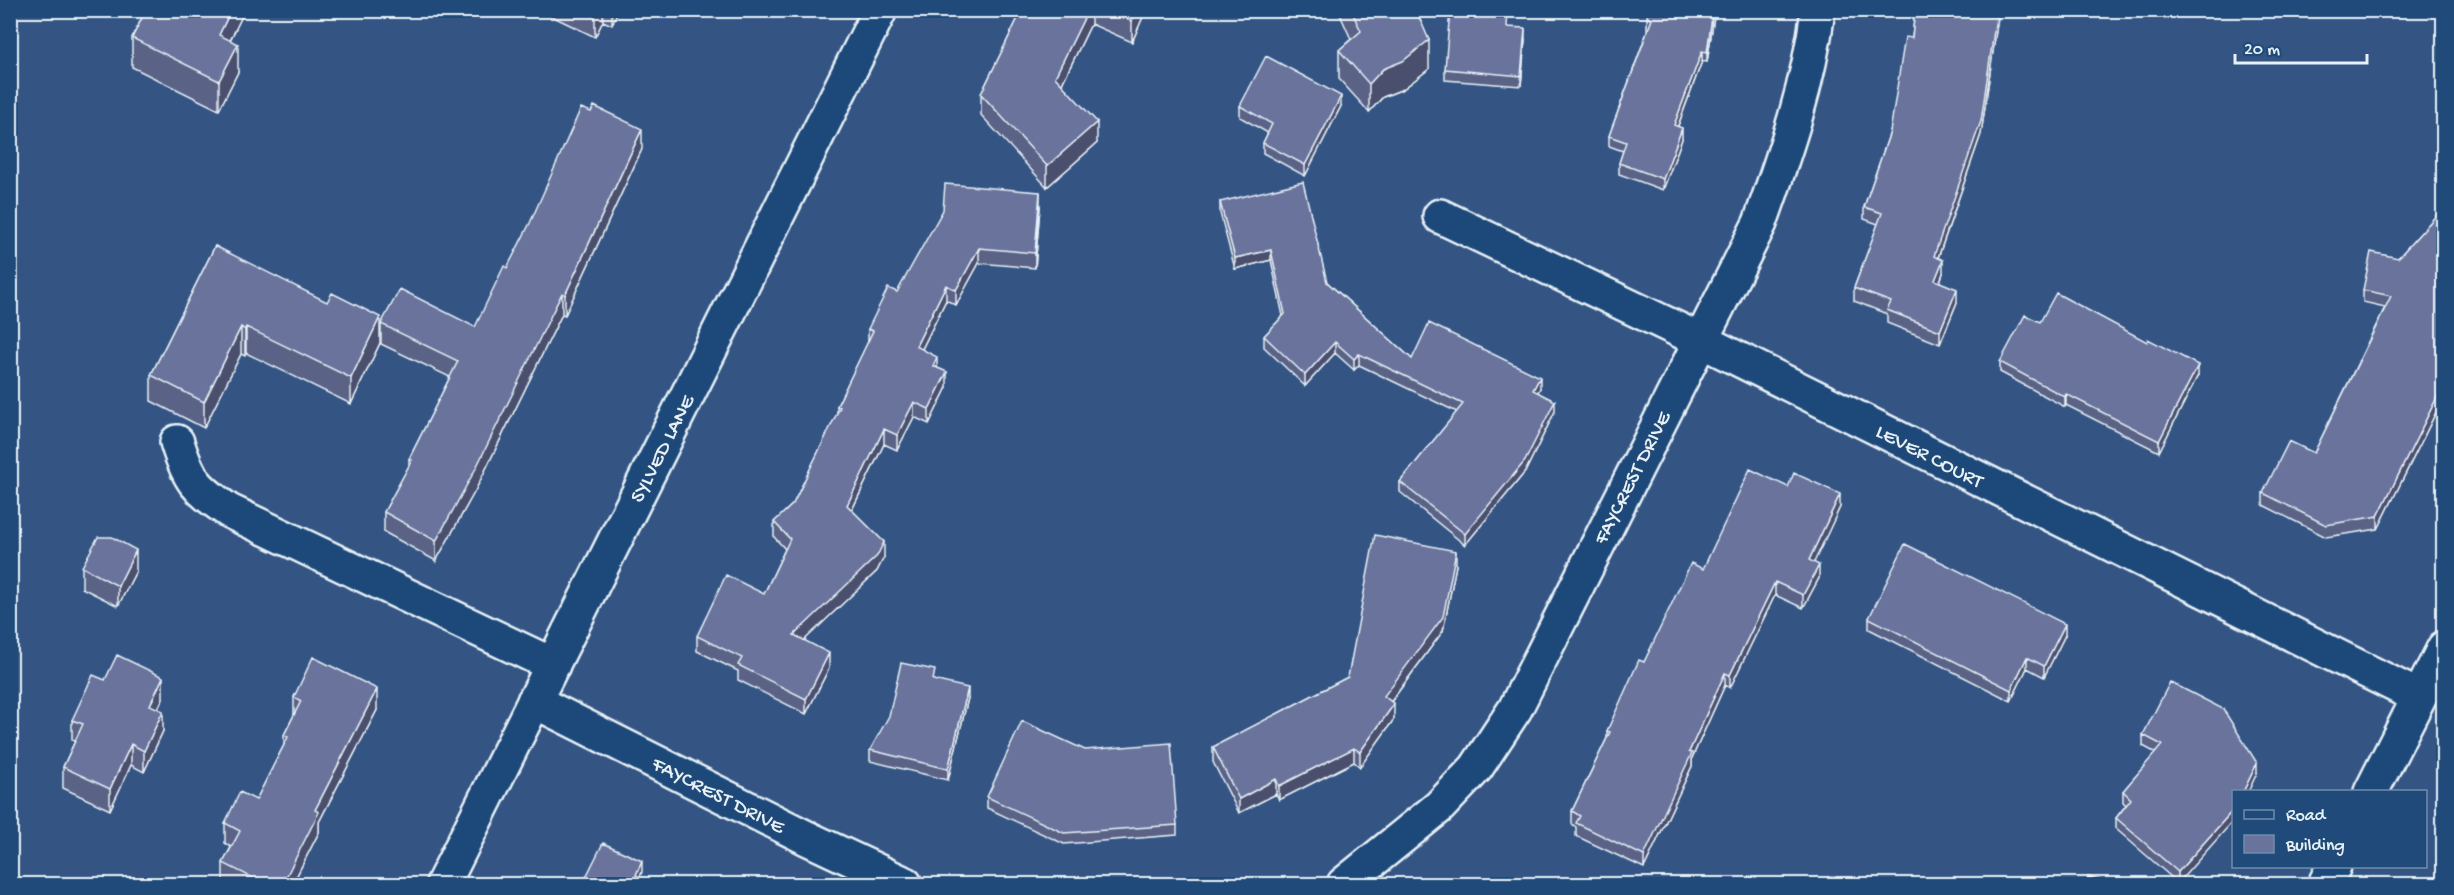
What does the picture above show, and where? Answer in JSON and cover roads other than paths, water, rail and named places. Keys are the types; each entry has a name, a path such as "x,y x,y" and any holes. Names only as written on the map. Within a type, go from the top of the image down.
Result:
{"street":[{"name":"SYLVED LANE","path":"442,885 880,10"},
{"name":"FAYCREST DRIVE","path":"1344,885 1439,807 1476,768 1515,709 1760,223 1788,146 1814,46 1818,10"},
{"name":"LEVER COURT","path":"1440,216 1700,340 2419,697"},
{"path":"177,442 186,471 201,491 229,511 553,665"},
{"path":"2372,790 2444,648"},
{"name":"FAYCREST DRIVE","path":"534,701 905,885"},
{"path":"2325,885 2334,868"}]}
